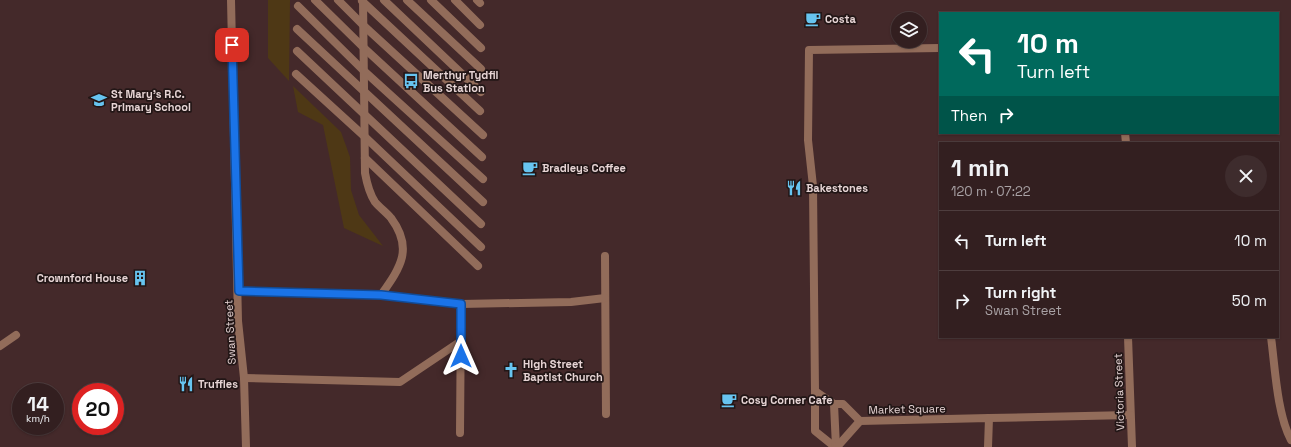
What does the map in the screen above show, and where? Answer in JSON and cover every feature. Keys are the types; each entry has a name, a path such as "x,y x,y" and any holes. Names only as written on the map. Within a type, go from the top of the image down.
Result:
{"street":[{"name":"Swan Street","path":"231,0 239,291 238,322 244,378 246,447"},
{"path":"315,0 364,48 482,157"},
{"path":"338,0 364,26 483,135"},
{"path":"384,0 481,92"},
{"path":"406,0 481,69"},
{"path":"432,0 481,48"},
{"path":"455,0 480,24"},
{"path":"363,1 365,173 368,190 376,202 390,217 401,235 403,254 397,272 381,295"},
{"path":"363,1 480,111"},
{"path":"298,6 364,71 483,179"},
{"path":"297,29 483,202"},
{"path":"836,447 815,431 813,186 808,140 809,50 939,48"},
{"path":"297,51 481,224"},
{"path":"296,74 481,247"},
{"path":"365,158 478,266"},
{"path":"605,256 606,414"},
{"path":"239,291 381,295 461,304 571,302 605,298"},
{"path":"460,433 461,304"},
{"path":"0,346 16,335"},
{"name":"Victoria Street","path":"1128,338 1132,447"},
{"path":"1271,338 1280,406 1285,430 1291,440"},
{"path":"244,378 400,382 461,341"},
{"path":"815,391 834,404 844,404 860,421"},
{"path":"834,404 836,447"},
{"name":"Market Square","path":"836,447 860,421 1130,415"},
{"path":"988,447 989,418"}],"shaded area":[{"path":"268,0 290,0 289,81 268,58"},
{"path":"293,86 341,132 350,157 351,190 359,215 383,246 344,228 323,125 298,112"}],"place":[{"name":"Costa","path":"813,19"},
{"name":"Merthyr Tydfil Bus Station","path":"411,81"},
{"name":"St Mary's R.C. Primary School","path":"99,100"},
{"name":"Bradleys Coffee","path":"530,168"},
{"name":"Bakestones","path":"794,188"},
{"name":"Crownford House","path":"140,278"},
{"name":"High Street Baptist Church","path":"511,370"},
{"name":"Truffles","path":"186,384"},
{"name":"Cosy Corner Cafe","path":"729,400"}],"route":[{"path":"232,45 239,291 381,295 461,304 461,356"}]}
